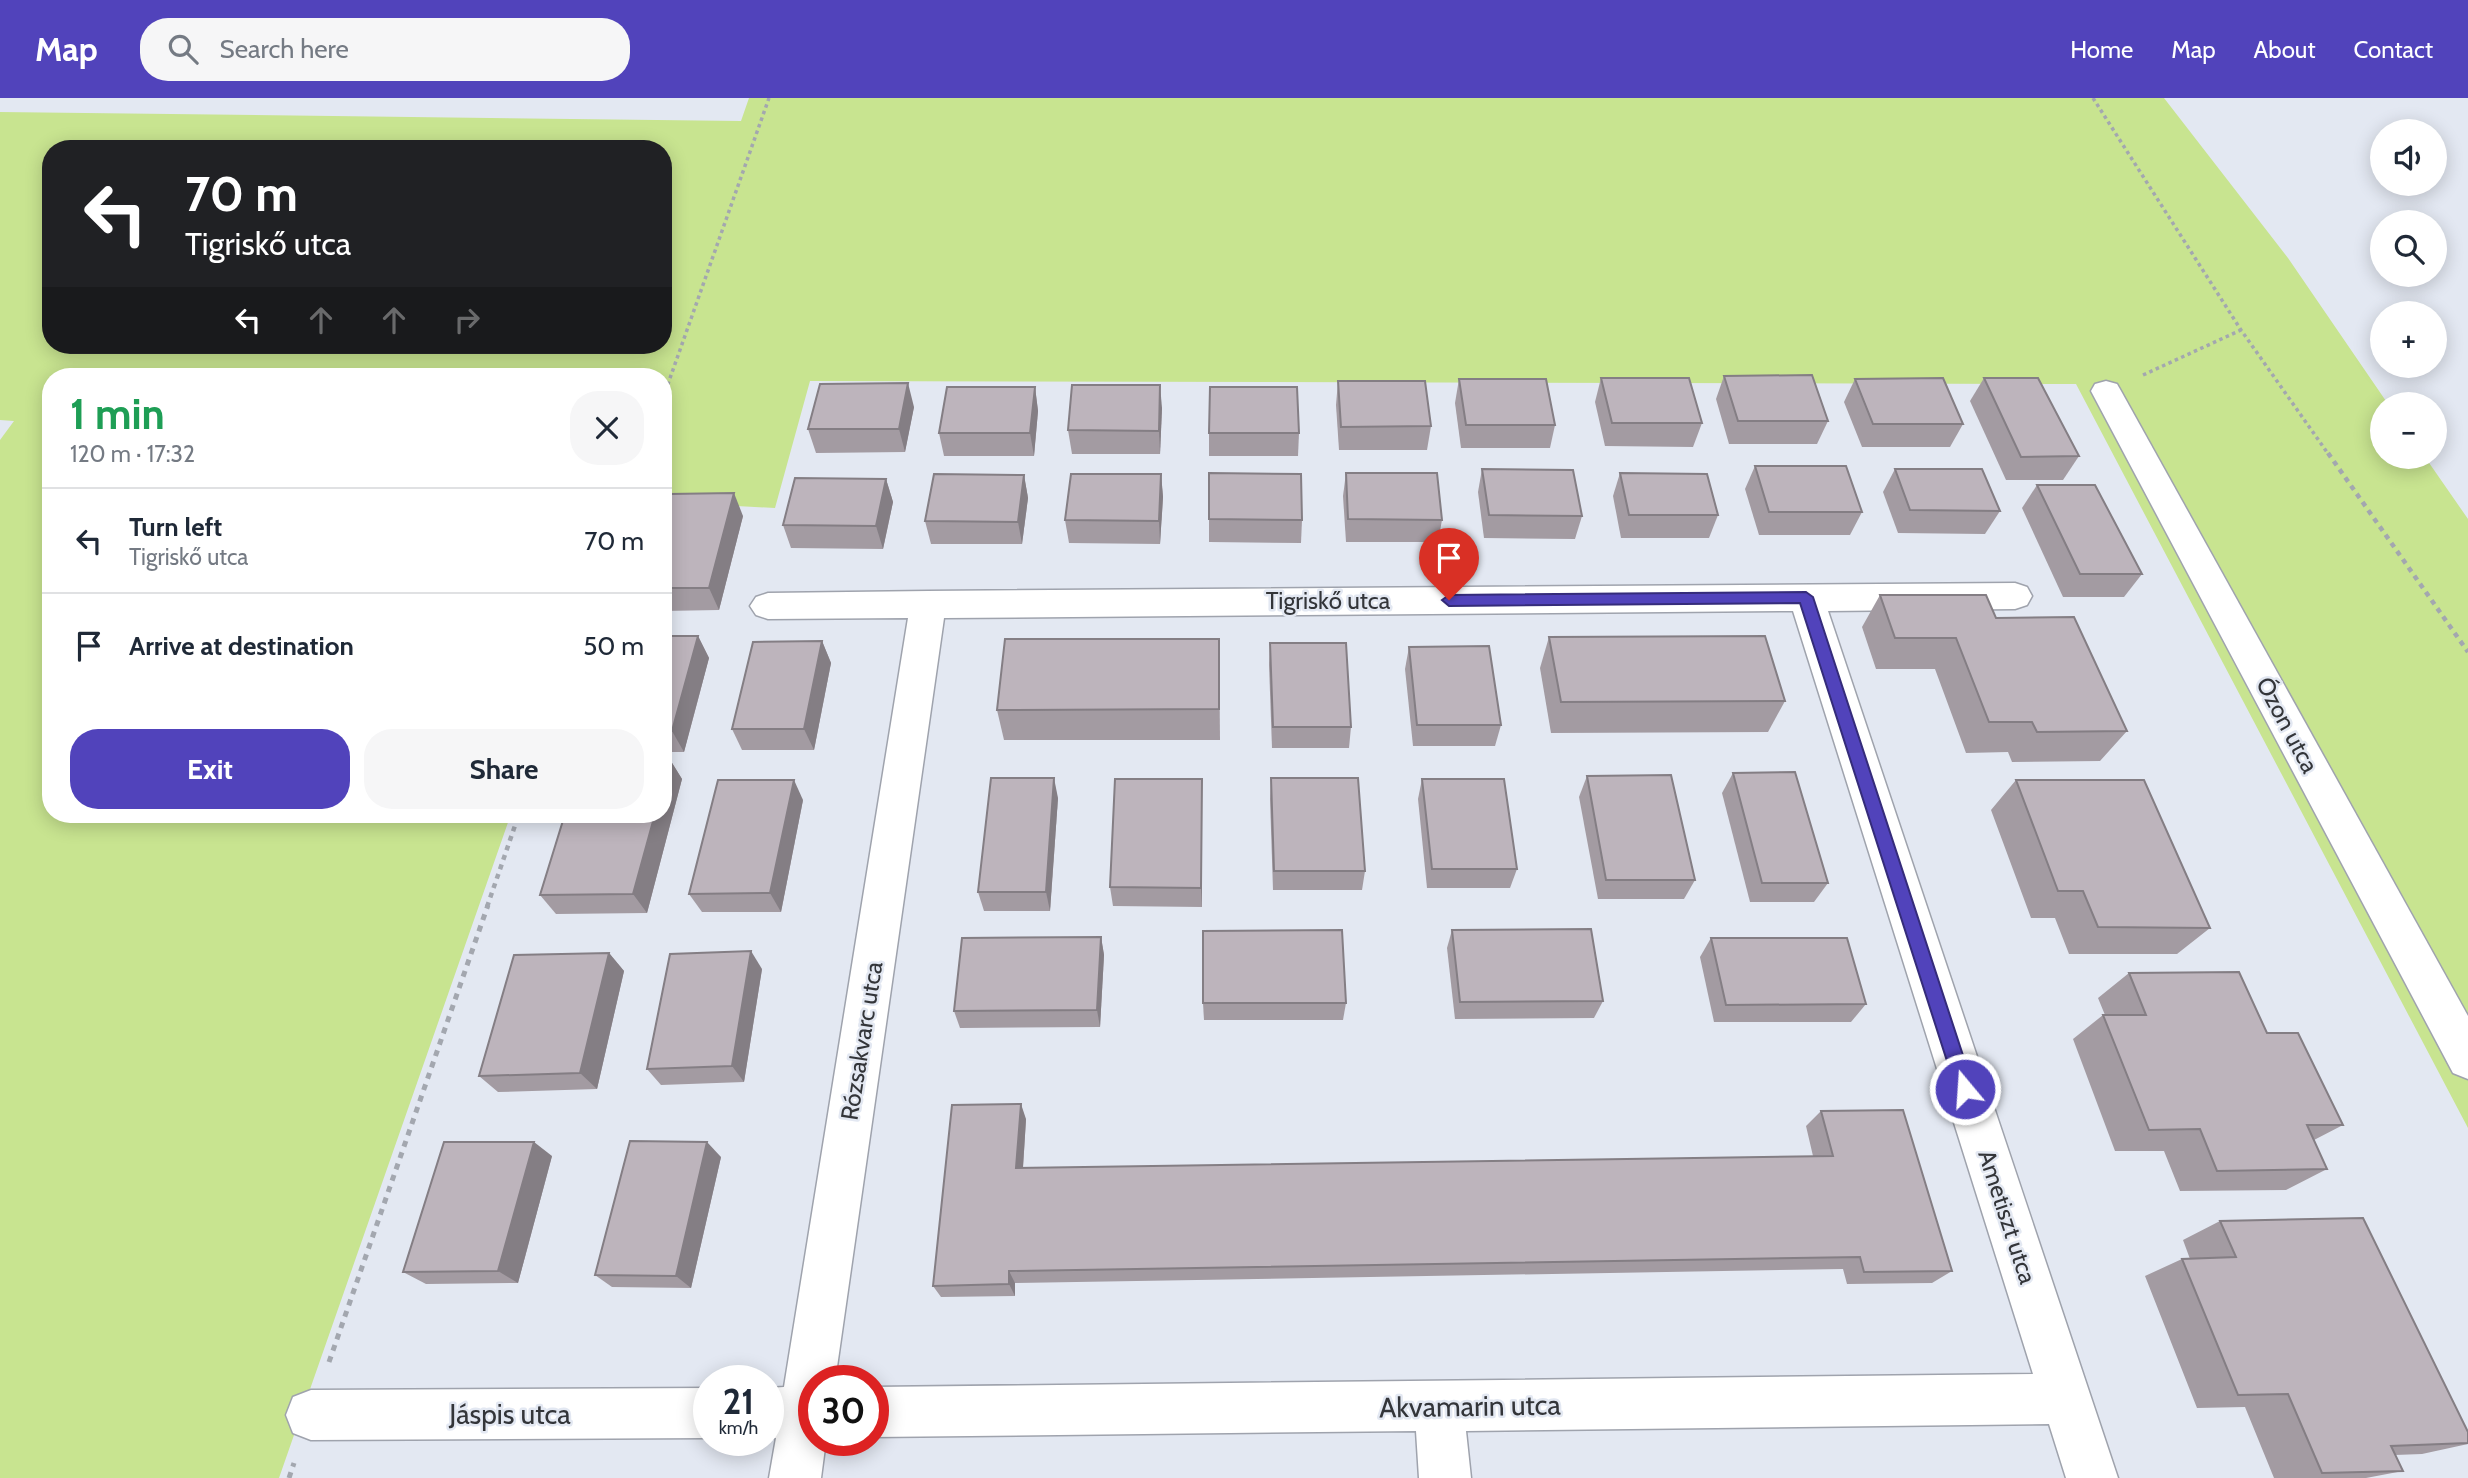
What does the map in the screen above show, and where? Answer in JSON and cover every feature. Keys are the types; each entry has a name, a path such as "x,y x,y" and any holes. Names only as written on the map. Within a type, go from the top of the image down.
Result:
{"street":[{"name":"Ózon utca","path":"2106,391 2468,1058"},
{"name":"Tigriskő utca","path":"768,606 2015,596"},
{"name":"Ametiszt utca","path":"1806,597 2092,1478"},
{"name":"Rózsakvarc utca","path":"794,1478 796,1412 928,604"},
{"name":"Akvamarin utca","path":"889,1412 2066,1399"},
{"path":"1439,1406 1445,1478"},
{"name":"Jáspis utca","path":"311,1415 693,1413"}],"path":[{"path":"672,373 769,98"},
{"path":"2093,98 2241,330 2468,652"},
{"path":"2106,391 2241,330"},
{"path":"289,1478 516,823"}],"green space":[{"path":"749,98 2164,98 2288,258 2380,392 2370,392 2370,469 2433,469 2468,519 2468,1128 2076,384 810,381 775,508 672,502 672,368 42,368 42,823 508,823 279,1478 0,1478 0,440 14,421 0,420 0,112 741,121"}],"building":[{"path":"1812,375 1828,421 1738,421 1724,376"},
{"path":"1601,378 1689,378 1702,423 1612,423"},
{"path":"1943,378 1963,424 1873,424 1855,379"},
{"path":"1984,378 2038,378 2079,456 2021,457"},
{"path":"1459,379 1546,379 1555,425 1466,425"},
{"path":"1338,381 1425,381 1431,426 1341,427"},
{"path":"908,383 899,429 808,429 820,384"},
{"path":"1072,385 1160,385 1159,431 1068,430"},
{"path":"947,387 1035,387 1030,433 939,433"},
{"path":"1210,387 1297,387 1299,433 1209,433"},
{"path":"1755,466 1846,466 1862,512 1769,512"},
{"path":"1482,469 1573,470 1582,516 1489,515"},
{"path":"1895,469 1982,469 2000,511 1910,510"},
{"path":"1209,473 1301,474 1302,520 1209,519"},
{"path":"1346,473 1437,473 1442,520 1348,519"},
{"path":"1620,473 1707,474 1718,515 1629,515"},
{"path":"934,474 1024,475 1018,522 925,521"},
{"path":"1071,474 1161,474 1159,521 1065,520"},
{"path":"795,478 886,479 876,526 783,525"},
{"path":"2037,485 2095,485 2142,574 2080,574"},
{"path":"734,493 709,588 672,588 672,494"},
{"path":"1880,595 1986,595 1996,618 2074,617 2127,731 2037,732 2032,722 1989,722 1956,638 1895,638"},
{"path":"672,636 698,636 672,731"},
{"path":"1765,636 1785,701 1561,702 1549,637"},
{"path":"1005,639 1219,639 1219,709 997,710"},
{"path":"822,641 804,729 732,729 753,642"},
{"path":"1270,643 1346,643 1351,727 1273,727"},
{"path":"1489,646 1501,725 1417,725 1409,647"},
{"path":"1795,772 1828,883 1762,883 1733,773"},
{"path":"1671,775 1695,880 1606,880 1587,776"},
{"path":"991,778 1054,778 1046,892 978,892"},
{"path":"1271,778 1358,778 1365,871 1274,871"},
{"path":"1115,779 1202,779 1201,888 1110,887"},
{"path":"1422,779 1504,779 1517,869 1432,869"},
{"path":"718,780 794,780 770,893 689,894"},
{"path":"2016,780 2144,780 2210,928 2098,927 2083,891 2058,891"},
{"path":"562,823 653,823 633,894 540,895"},
{"path":"1591,929 1603,1001 1460,1002 1452,930"},
{"path":"1342,930 1346,1003 1203,1003 1203,931"},
{"path":"1101,937 1097,1010 954,1011 962,938"},
{"path":"1711,938 1847,938 1866,1004 1726,1005"},
{"path":"751,951 732,1066 647,1069 670,954"},
{"path":"609,953 580,1073 479,1076 514,955"},
{"path":"2239,972 2267,1033 2298,1033 2343,1125 2307,1125 2327,1169 2217,1171 2200,1129 2149,1130 2103,1015 2146,1015 2129,973"},
{"path":"1021,1104 1016,1168 1833,1156 1821,1111 1903,1110 1952,1271 1864,1272 1860,1257 1009,1271 1009,1284 933,1286 952,1105"},
{"path":"630,1141 707,1142 676,1276 595,1275"},
{"path":"444,1142 534,1142 498,1271 403,1272"},
{"path":"2363,1218 2468,1432 2468,1443 2391,1446 2403,1471 2322,1473 2288,1394 2238,1395 2182,1259 2236,1257 2220,1221"}],"route":[{"path":"1449,600 1806,597 1965,1089"}]}
